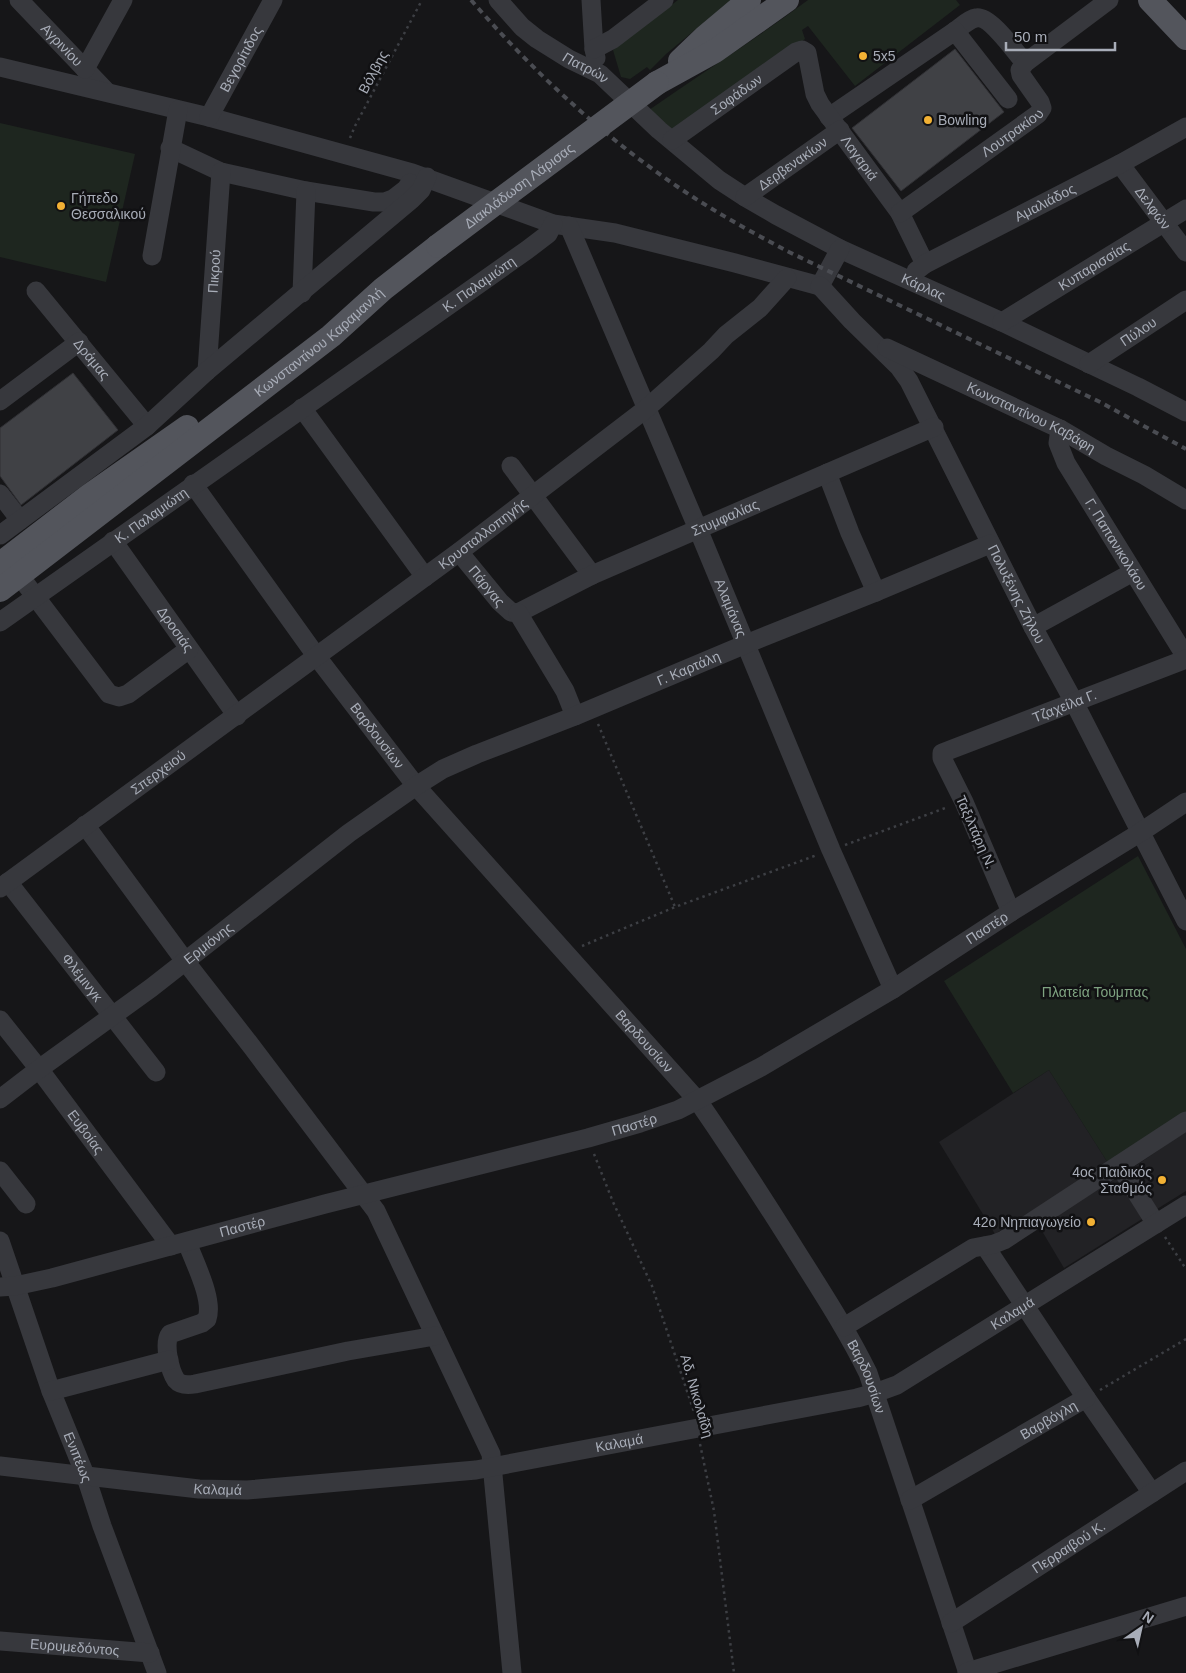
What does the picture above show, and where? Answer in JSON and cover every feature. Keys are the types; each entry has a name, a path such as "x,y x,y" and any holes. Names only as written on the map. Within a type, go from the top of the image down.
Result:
{"main road":[{"name":"Διακλάδωση Λάρισας","path":"383,289 657,82 705,37 749,0"},
{"name":"Διακλάδωση Λάρισας","path":"657,82 715,51 787,0"},
{"path":"1150,0 1186,38"},
{"name":"Κωνσταντίνου Καραμανλή","path":"0,590 10,570 90,496 324,327 383,289"}],"street":[{"name":"Αγρινίου","path":"19,0 106,91"},
{"path":"85,68 123,0"},
{"name":"Βεγορίτιδος","path":"209,117 273,0"},
{"name":"Πατρών","path":"498,0 522,27 537,39 569,59 600,74 641,114 672,140"},
{"path":"591,0 594,49 600,74"},
{"path":"594,49 613,39 664,0"},
{"path":"1025,63 1109,0"},
{"name":"Δερβενακίων","path":"746,197 834,124 973,19 985,20 992,25 1025,63"},
{"path":"955,31 1008,99"},
{"name":"Λαγαριά","path":"802,50 807,53 815,94 820,104 900,213 925,264"},
{"name":"Σοφάδων","path":"672,140 796,52 802,50"},
{"name":"Λουτρακίου","path":"900,213 1038,114 1042,108 1040,102 1021,76 1020,70 1025,63"},
{"path":"0,67 106,91 345,154 419,175 561,225 615,234 820,286 840,249"},
{"path":"152,256 178,110"},
{"name":"Αμαλιάδος","path":"907,280 925,264 1120,164 1186,127"},
{"name":"Κάρλας","path":"672,140 714,175 776,216 840,249 1002,322 1184,408"},
{"path":"170,148 221,172 306,191 374,202 385,202 394,199 419,175"},
{"name":"Δελφών","path":"1120,164 1186,252"},
{"name":"Πικρού","path":"207,371 221,172"},
{"path":"0,535 147,426 207,371 411,200 421,190 419,175"},
{"path":"302,292 306,191"},
{"name":"Κυπαρισσίας","path":"1002,322 1186,209"},
{"name":"Κ. Παλαμιώτη","path":"0,622 561,225"},
{"name":"Αλαμάνας","path":"561,225 647,408 831,850 894,989"},
{"name":"Κρυσταλλοπηγής","path":"317,657 534,496 647,408 711,351 726,335 760,308 787,278"},
{"name":"Πολυξένης Ζήλου","path":"820,286 852,321 899,367 909,381 934,427 990,544 1186,920"},
{"name":"Δράμας","path":"36,291 147,426"},
{"name":"Πύλου","path":"1089,364 1186,300"},
{"path":"0,401 79,342"},
{"name":"Κωνσταντίνου Καβάφη","path":"874,342 1060,429 1186,500"},
{"path":"302,408 425,577"},
{"name":"Στυμφαλίας","path":"518,613 592,575 934,427"},
{"name":"Γ. Παπανικολάου","path":"1060,429 1058,442 1066,463 1186,658"},
{"path":"511,466 592,575"},
{"path":"827,473 850,533 876,592"},
{"name":"Βαρδουσίων","path":"193,484 317,657 416,786 677,1079 698,1100 766,1203 844,1327 868,1373 968,1672"},
{"path":"0,494 20,520"},
{"name":"Δροσιάς","path":"113,541 237,716"},
{"name":"Γ. Καρτάλη","path":"416,786 453,764 990,544"},
{"name":"Πάργας","path":"459,552 500,602 512,612 518,613"},
{"path":"10,570 34,597 109,694 119,697 128,694 189,649"},
{"path":"1033,627 1133,572"},
{"path":"518,613 565,691 583,712"},
{"name":"Σπερχειού","path":"4,885 317,657"},
{"name":"Τζαχείλα Γ.","path":"942,753 1186,658"},
{"name":"Ταξιλτάρη Ν.","path":"942,753 942,758 964,802 1011,912"},
{"name":"Ερμιόνης","path":"0,1099 151,988 349,833 416,786"},
{"name":"Παστέρ","path":"8,1286 52,1278 363,1194 588,1138 665,1115 761,1067 894,989 1011,912 1186,802"},
{"path":"85,825 184,961 272,1072 376,1211 491,1454 512,1673"},
{"name":"Φλέμινγκ","path":"4,885 156,1072"},
{"name":"Ευβοίας","path":"0,1020 179,1244 202,1282 209,1306 207,1319 202,1323 170,1334 167,1338 169,1360 177,1380 187,1385 348,1351 435,1336"},
{"path":"844,1327 973,1248 1004,1240 1186,1121"},
{"path":"1119,1165 1156,1224"},
{"path":"0,1171 26,1204"},
{"name":"Καλαμά","path":"0,1466 200,1490 229,1491 476,1470 875,1393 897,1385 1186,1205"},
{"name":"Ενιπέως","path":"0,1241 8,1286 86,1477 156,1673"},
{"path":"985,1246 1023,1305 1152,1493"},
{"path":"51,1391 169,1360"},
{"name":"Βαρβόγλη","path":"910,1500 1086,1398"},
{"name":"Περραιβού Κ.","path":"951,1624 1186,1471"},
{"path":"968,1672 1186,1606"},
{"name":"Ευρυμεδόντος","path":"0,1641 150,1653"}],"path":[{"name":"Βόλβης","path":"345,154 355,126 422,0"},
{"path":"583,712 675,907"},
{"path":"566,953 675,907 964,802"},
{"name":"Αδ. Νικολαΐδη","path":"588,1138 613,1202 652,1286 693,1409 714,1511 734,1673"},
{"path":"1156,1224 1186,1270"},
{"name":"Βαρβόγλη","path":"1086,1398 1186,1339"}],"shaded area":[{"path":"1049,1070 1108,1163 995,1234 939,1142"},
{"name":"4ος Παιδικός Σταθμός","path":"1186,1131 1186,1191 1157,1209 1131,1169"},
{"name":"42ο Νηπιαγωγείο","path":"1117,1178 1142,1219 1064,1268 1039,1226"}],"green space":[{"path":"678,0 731,0 666,54 650,70 647,67 630,79 621,77 613,50"},
{"path":"808,0 956,0 960,5 855,86 808,26 802,30 805,39 678,130 672,132 649,110 749,42"},
{"name":"Γήπεδο Θεσσαλικού","path":"0,123 135,154 106,282 0,257"},
{"name":"Πλατεία Τούμπας","path":"1138,856 1186,949 1186,1112 1108,1163 1049,1070 1013,1093 944,981"}],"building":[{"name":"Bowling","path":"955,49 1004,112 901,191 852,128"},
{"path":"73,373 118,430 21,505 0,476 0,428"}],"railway":[{"path":"471,0 521,55 603,131 662,176 705,204 789,252 1100,402 1186,449"}],"place":[{"name":"5x5","path":"863,56"},
{"name":"Bowling","path":"928,120"},
{"name":"Γήπεδο Θεσσαλικού","path":"61,206"},
{"name":"4ος Παιδικός Σταθμός","path":"1162,1180"},
{"name":"42ο Νηπιαγωγείο","path":"1091,1222"}]}
